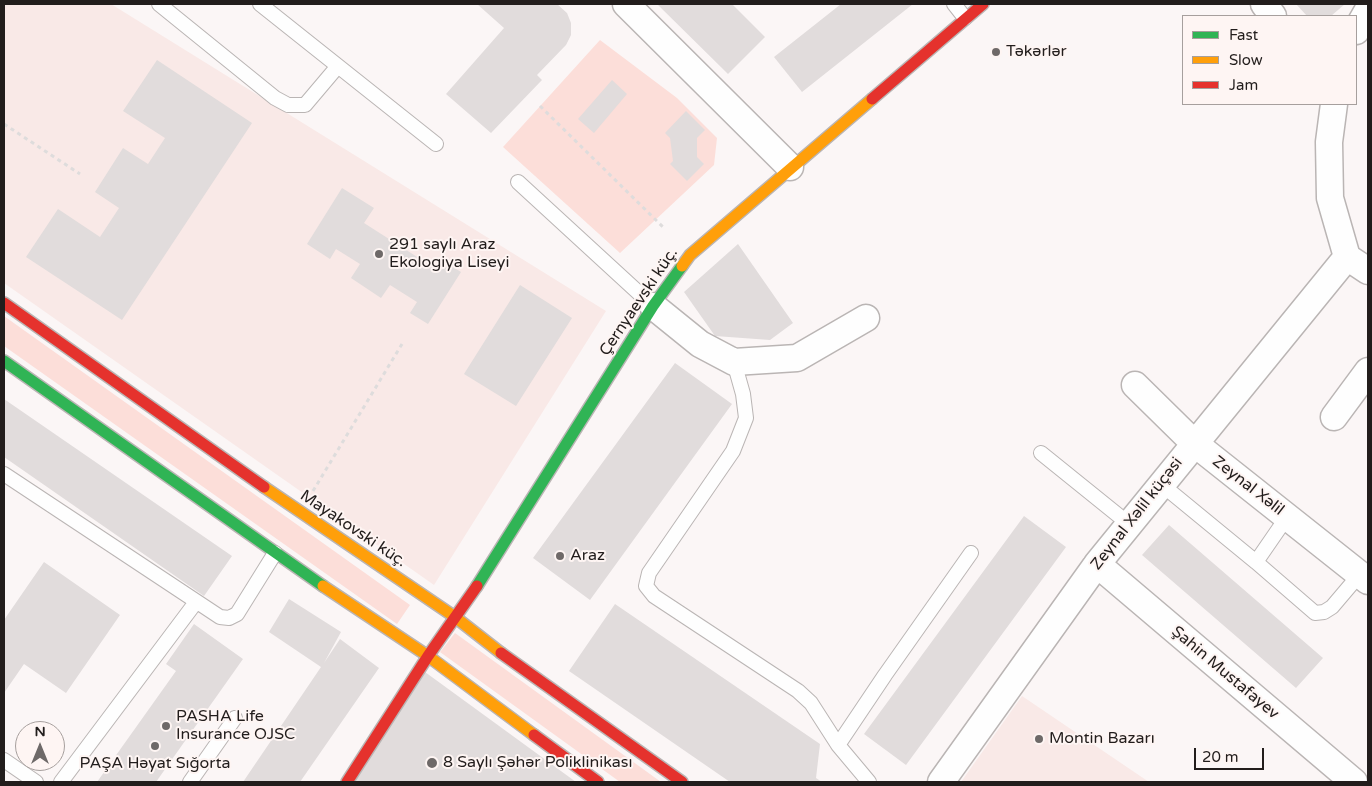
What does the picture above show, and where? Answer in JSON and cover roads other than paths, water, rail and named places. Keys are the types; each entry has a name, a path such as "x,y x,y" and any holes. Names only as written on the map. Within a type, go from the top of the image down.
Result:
{"street":[{"path":"626,4 790,167"},
{"name":"Çernyaevski küç.","path":"347,782 428,656 471,595 654,306 690,255 790,167 983,4"},
{"path":"1264,4 1272,15"},
{"path":"1357,29 1368,10"},
{"path":"1334,105 1329,142 1330,198 1347,257 1368,271"},
{"name":"Zeynal Xəlil küçəsi","path":"941,782 1097,564 1347,257"},
{"name":"Mayakovski küç.","path":"4,303 300,512 455,617 481,638 682,782"},
{"path":"654,306 700,344 734,362 797,358 866,318"},
{"path":"4,361 275,553 428,656 598,782"},
{"path":"1334,417 1368,371"},
{"name":"Zeynal Xəlil","path":"1134,385 1194,443 1364,578"},
{"name":"Şahin Mustafayev","path":"1097,564 1354,782"}],"lane":[{"path":"159,4 275,98 288,105 305,105 338,66"},
{"path":"260,4 436,144"},
{"path":"954,4 965,18"},
{"path":"518,182 654,306"},
{"path":"734,362 743,394 746,418 734,451 649,574 646,586 654,596 798,691 811,703 838,745 869,782"},
{"path":"1041,453 1129,524"},
{"path":"4,474 220,618 229,618 237,614 275,553"},
{"path":"1161,484 1315,613 1324,612 1332,607 1364,578"},
{"path":"1256,562 1287,517"},
{"path":"838,745 971,553"},
{"path":"61,782 196,602"},
{"path":"190,782 235,718"},
{"path":"4,760 36,782"}],"place":[{"name":"Təkərlər","path":"996,52"},
{"name":"291 saylı Araz Ekologiya Liseyi","path":"379,254"},
{"name":"Araz","path":"560,556"},
{"name":"PASHA Life Insurance OJSC","path":"166,726"},
{"name":"Montin Bazarı","path":"1039,739"},
{"name":"PAŞA Həyat Sığorta","path":"155,746"},
{"name":"8 Saylı Şəhər Poliklinikası","path":"432,763"}]}
